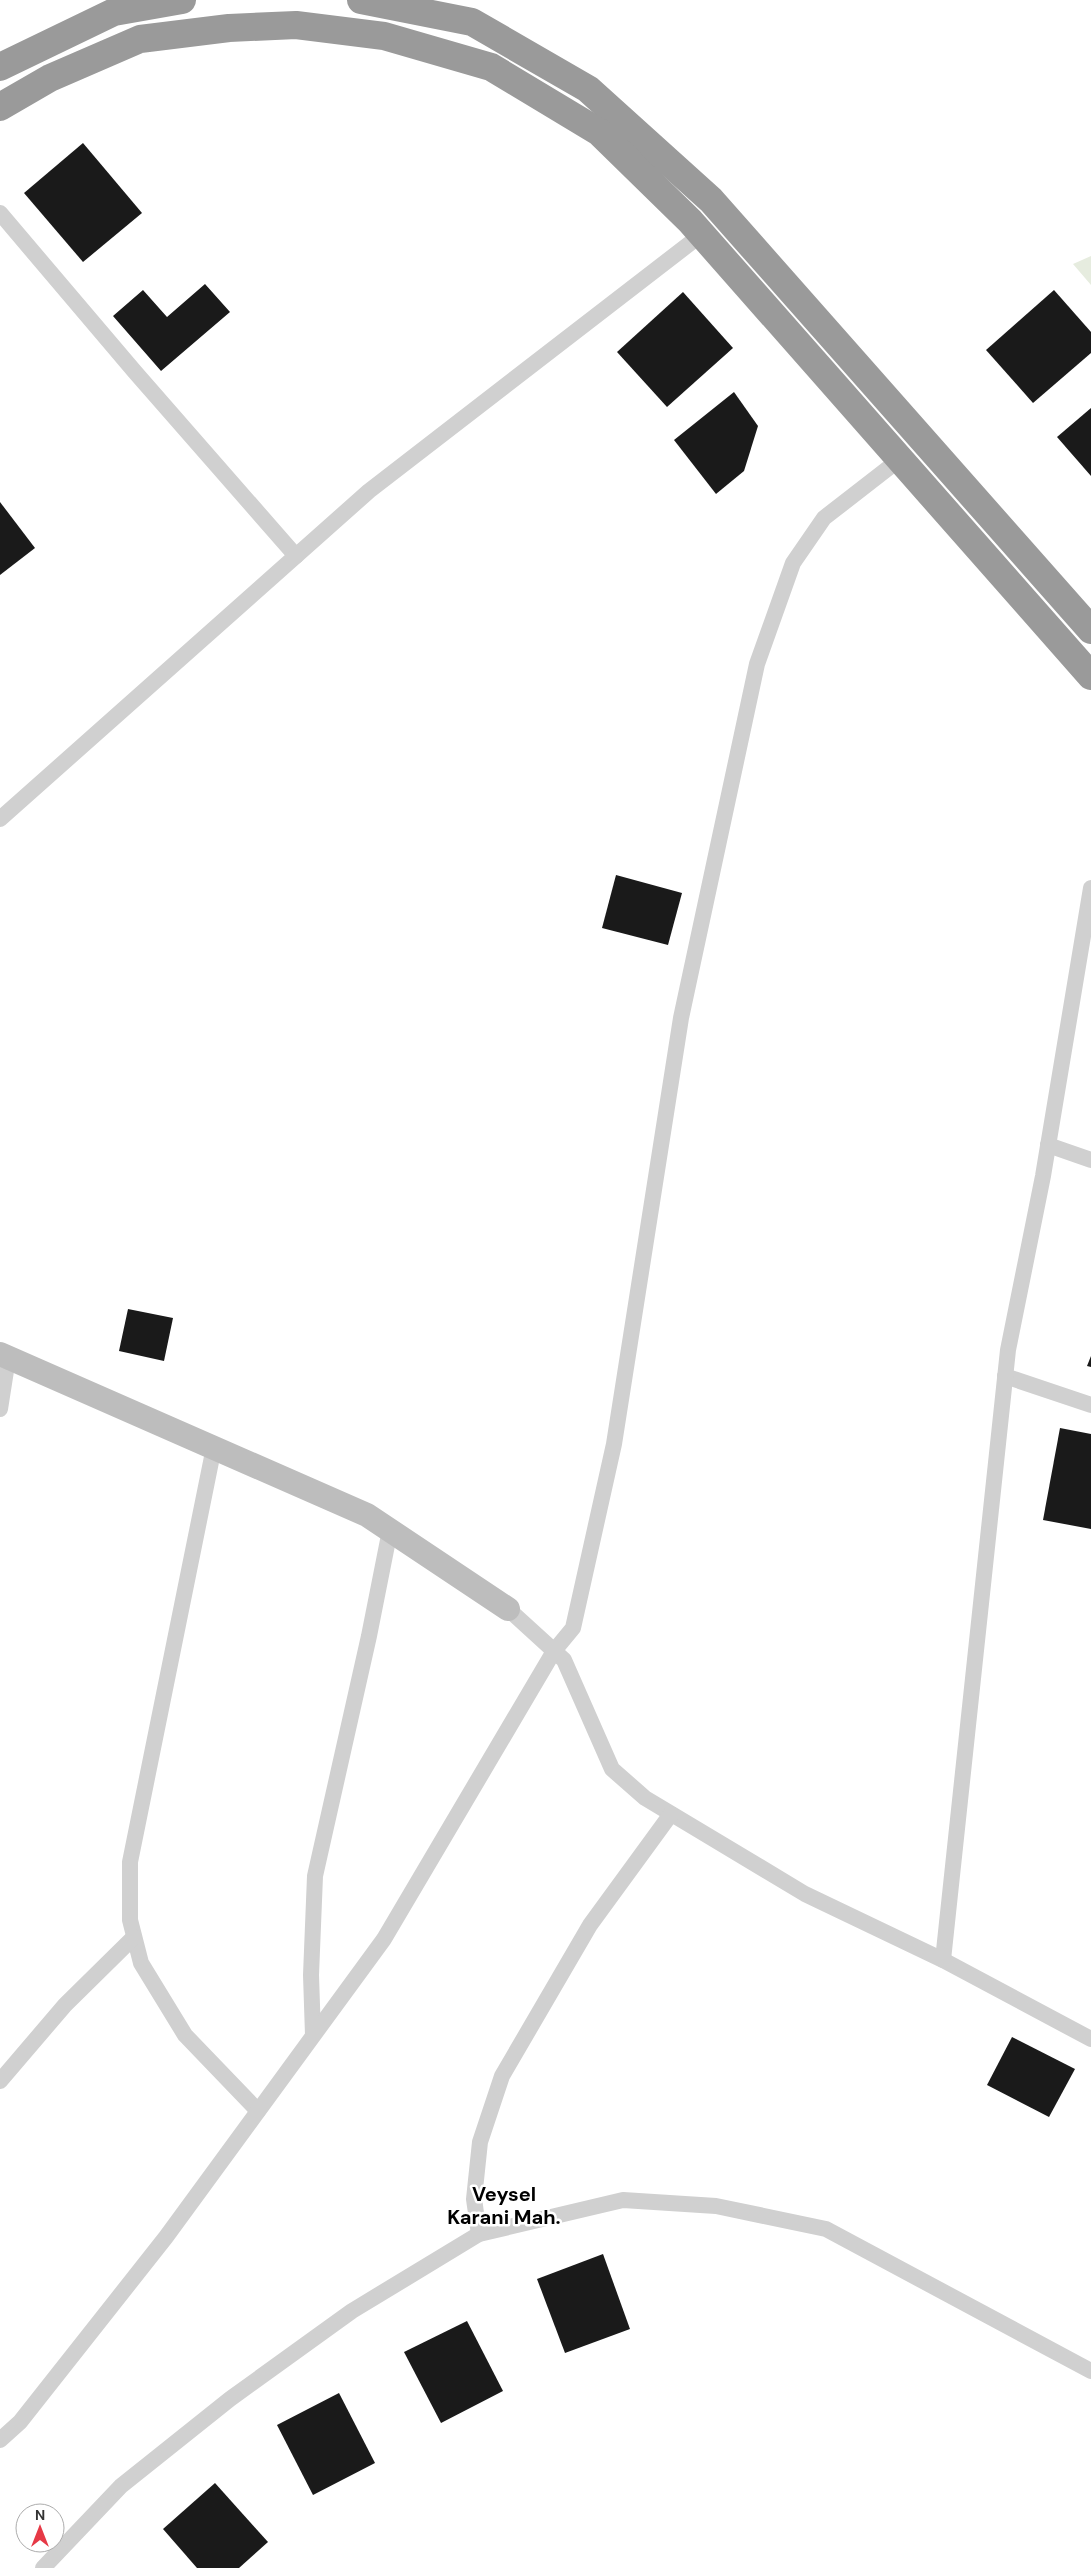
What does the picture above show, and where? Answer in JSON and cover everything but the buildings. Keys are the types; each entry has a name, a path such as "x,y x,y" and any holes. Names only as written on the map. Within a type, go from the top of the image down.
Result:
{"highway":[{"path":"0,67 114,12 182,0"},
{"path":"361,0 472,22 588,89 711,200 1091,630"},
{"path":"0,107 50,78 140,39 229,28 296,25 384,36 490,67 599,132 702,234 1091,676"}],"street":[{"path":"0,213 135,372 296,556"},
{"path":"0,819 369,491 702,234"},
{"path":"0,2440 20,2422 166,2236 384,1939 554,1651 573,1628 614,1444 682,1018 758,664 793,563 813,533 824,518 900,459"},
{"path":"943,1960 1008,1350 1048,1145 1091,888"},
{"path":"1048,1145 1091,1160"},
{"path":"0,1408 4,1356 367,1515 508,1610 564,1660 612,1769 645,1798 805,1894 943,1960 1091,2039"},
{"path":"1005,1376 1091,1405"},
{"path":"214,1447 130,1862 130,1920 141,1962 185,2035 258,2111"},
{"path":"313,2035 311,1975 315,1876 369,1636 390,1530"},
{"path":"479,2234 474,2199 480,2142 502,2076 590,1925 671,1814"},
{"path":"0,2081 65,2005 134,1937"},
{"path":"43,2568 121,2486 230,2399 352,2311 479,2234 623,2200 716,2206 826,2229 1091,2371"}],"shaded area":[{"path":"1091,256 1091,285 1073,264"}],"district":[{"name":"Veysel Karani Mah.","path":"504,2206"}]}
